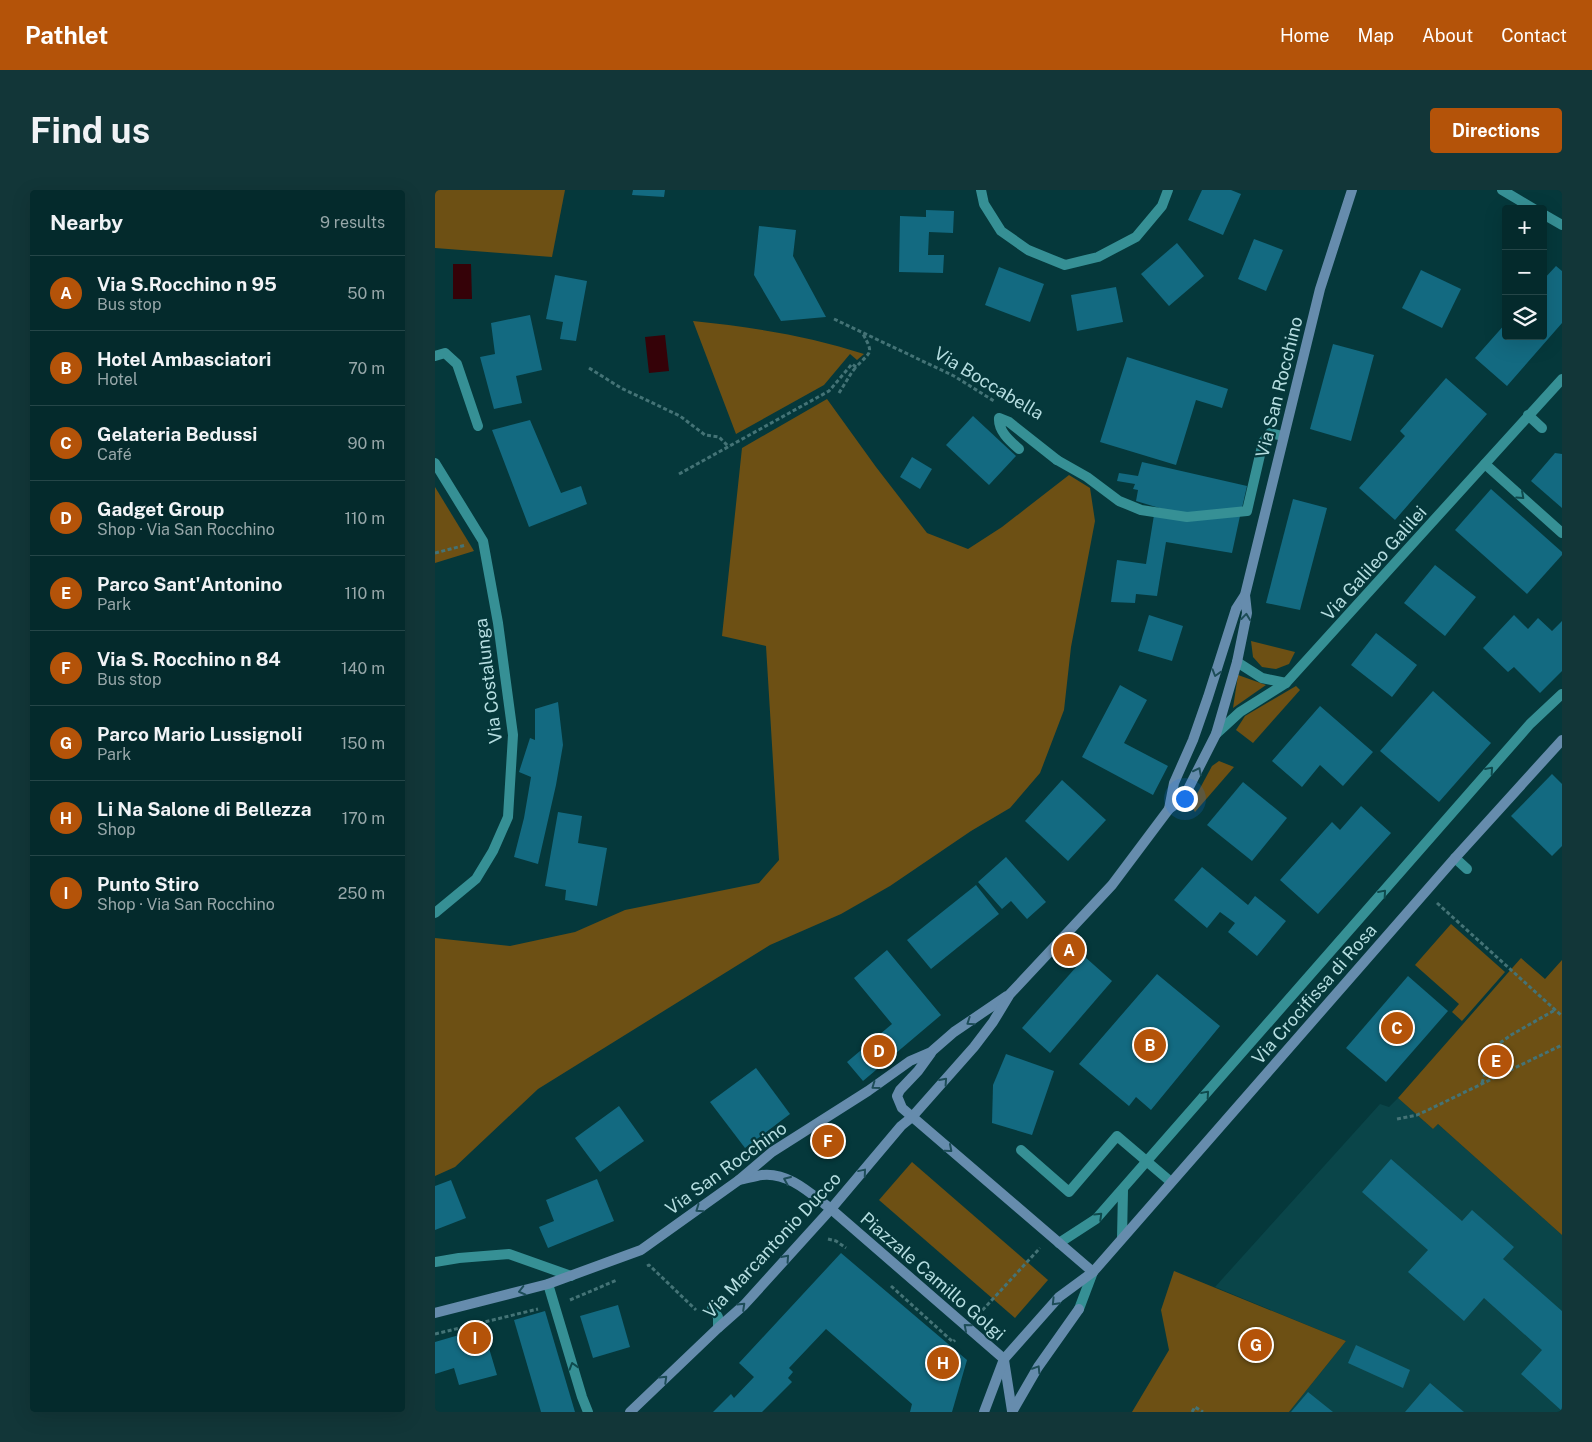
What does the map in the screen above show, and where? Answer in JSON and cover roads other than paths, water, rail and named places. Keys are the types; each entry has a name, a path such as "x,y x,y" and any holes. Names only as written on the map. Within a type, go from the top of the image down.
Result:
{"street":[{"path":"981,190 985,204 1001,231 1028,250 1065,265 1099,258 1136,237 1162,206 1168,190"},
{"name":"Via San Rocchino","path":"912,1117 974,1048 1010,994 1112,885 1169,809 1183,799 1216,734 1237,662 1247,613 1245,595 1320,288 1352,190"},
{"path":"1501,190 1527,205"},
{"path":"1547,216 1562,225"},
{"path":"435,356 445,353 457,364 478,426"},
{"name":"Via Galileo Galilei","path":"1216,734 1240,712 1286,684 1562,379"},
{"path":"1528,415 1542,428"},
{"path":"1019,449 1007,438 998,425 999,418 1009,422 1057,460 1087,477 1119,501 1141,510 1187,517 1247,511 1263,442 1270,433 1283,436"},
{"name":"Via Costalunga","path":"435,463 485,547 498,623 513,736 508,817 493,851 476,879 435,913"},
{"path":"1485,464 1562,533"},
{"name":"Via San Rocchino","path":"1169,809 1174,783 1209,697 1235,608 1245,595"},
{"path":"1237,662 1262,678 1286,684"},
{"path":"1059,1243 1096,1220 1530,724 1562,694"},
{"name":"Via Crocifissa di Rosa","path":"1093,1272 1455,858 1561,741"},
{"path":"1455,858 1467,869"},
{"name":"Via San Rocchino","path":"435,1313 548,1284 641,1250 739,1180 787,1142 868,1091 910,1061 931,1052 954,1032 1010,994"},
{"path":"931,1052 918,1071 900,1090 897,1096 902,1108 1093,1272 1079,1309 1038,1367 1012,1412"},
{"name":"Via Marcantonio Ducco","path":"630,1412 744,1305 831,1209 901,1126 912,1117"},
{"path":"1021,1150 1069,1192 1117,1136 1171,1182"},
{"name":"Piazzale Camillo Golgi","path":"739,1180 761,1175 788,1178 831,1209 1004,1359 1059,1297 1093,1272"},
{"path":"1122,1238 1123,1190"},
{"path":"435,1262 509,1254 571,1276"},
{"path":"548,1284 588,1412"},
{"path":"708,1307 718,1317 718,1328"},
{"path":"1004,1359 1012,1412"},
{"path":"985,1412 1004,1359"}],"place":[{"name":"Via S.Rocchino n 95","path":"1069,950"},
{"name":"Gelateria Bedussi","path":"1397,1028"},
{"name":"Hotel Ambasciatori","path":"1150,1045"},
{"name":"Gadget Group","path":"879,1051"},
{"name":"Parco Sant'Antonino","path":"1496,1061"},
{"name":"Via S. Rocchino n 84","path":"828,1141"},
{"name":"Punto Stiro","path":"475,1338"},
{"name":"Parco Mario Lussignoli","path":"1256,1345"},
{"name":"Li Na Salone di Bellezza","path":"943,1363"}]}
